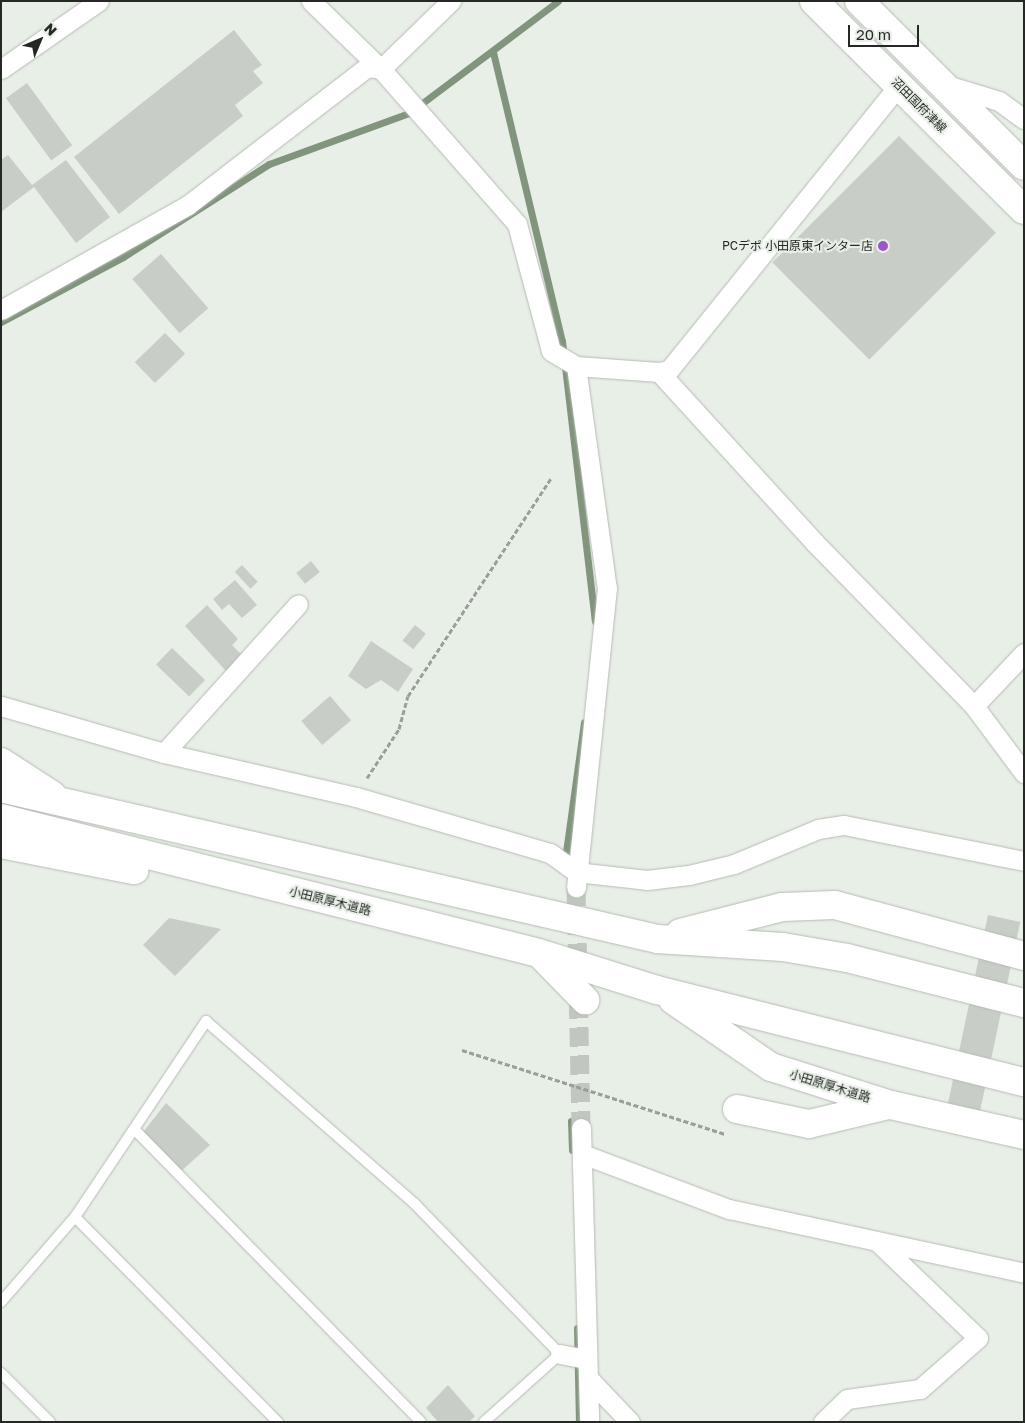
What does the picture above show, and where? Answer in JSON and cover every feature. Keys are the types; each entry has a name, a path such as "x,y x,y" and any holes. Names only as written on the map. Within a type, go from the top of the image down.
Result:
{"main road":[{"name":"沼田国府津線","path":"814,1 1024,210"},
{"path":"859,1 1024,166"},
{"path":"1,762 65,804"},
{"path":"1,788 657,939 783,947 848,958 1024,1003"},
{"name":"小田原厚木道路","path":"1,818 457,934 540,953 657,990 1024,1082"},
{"path":"1,844 457,934"},
{"path":"657,939 782,907 835,905 1024,956"},
{"path":"540,953 585,1000"},
{"name":"小田原厚木道路","path":"657,990 771,1067 890,1105 1024,1135"},
{"path":"737,1109 809,1124 890,1105"}],"street":[{"path":"1,69 99,1"},
{"path":"311,1 380,69 517,224 550,351 576,366 659,372 669,370 899,85"},
{"path":"380,69 451,1"},
{"path":"1,310 188,205 367,67 380,69"},
{"path":"943,84 999,101 1024,119"},
{"path":"576,366 607,588 576,879"},
{"path":"659,372 815,543 974,706 1024,773"},
{"path":"164,753 298,604"},
{"path":"974,706 1024,653"},
{"path":"1,706 164,753 356,797 550,853 576,879 647,880 689,875 734,864 818,829 844,825 1024,861"},
{"path":"581,1128 585,1155 585,1359 590,1380 589,1422"},
{"path":"585,1155 729,1209 1024,1273"},
{"path":"823,1422 847,1399 920,1389 978,1338 877,1242"},
{"path":"560,1354 585,1359"},
{"path":"590,1380 630,1422"}],"lane":[{"path":"1,1302 76,1217 136,1132 206,1021 414,1203 560,1354 484,1422"},
{"path":"136,1132 422,1422"},
{"path":"76,1217 278,1422"},
{"path":"1,1373 50,1422"}],"path":[{"path":"356,797 399,729 408,696 552,477"},
{"path":"462,1050 733,1136"}],"building":[{"path":"234,30 262,65 253,71 263,83 235,105 243,116 119,214 74,157"},
{"path":"27,83 72,145 51,161 6,98"},
{"path":"899,136 996,233 869,359 772,263"},
{"path":"8,155 32,185 66,160 110,217 76,243 34,187 1,212 1,160"},
{"path":"161,254 208,308 180,333 132,279"},
{"path":"165,333 185,354 155,383 135,362"},
{"path":"311,561 320,572 305,584 296,573"},
{"path":"242,565 258,582 250,589 235,572"},
{"path":"235,580 257,605 242,618 229,604 222,610 213,599"},
{"path":"207,605 238,639 232,645 243,656 226,671 185,626"},
{"path":"415,625 426,634 413,649 402,641"},
{"path":"371,641 413,669 398,692 381,680 366,689 348,676"},
{"path":"172,648 205,680 189,696 156,665"},
{"path":"330,696 351,720 322,745 301,721"},
{"path":"988,915 1020,922 975,1137 942,1130"},
{"path":"169,918 221,929 175,976 143,945"},
{"path":"166,1103 210,1145 178,1174 140,1136"},
{"path":"448,1385 475,1416 469,1422 438,1422 426,1408"}],"waterway":[{"path":"1,322 123,257 269,164 409,113 558,1"},
{"path":"493,52 562,341 595,621"},
{"path":"566,852 584,722"},
{"path":"571,1121 572,1150"},
{"path":"577,1328 579,1422"}],"tunnel":[{"path":"576,887 581,1128"}],"place":[{"name":"PCデポ 小田原東インター店","path":"883,246"}]}
